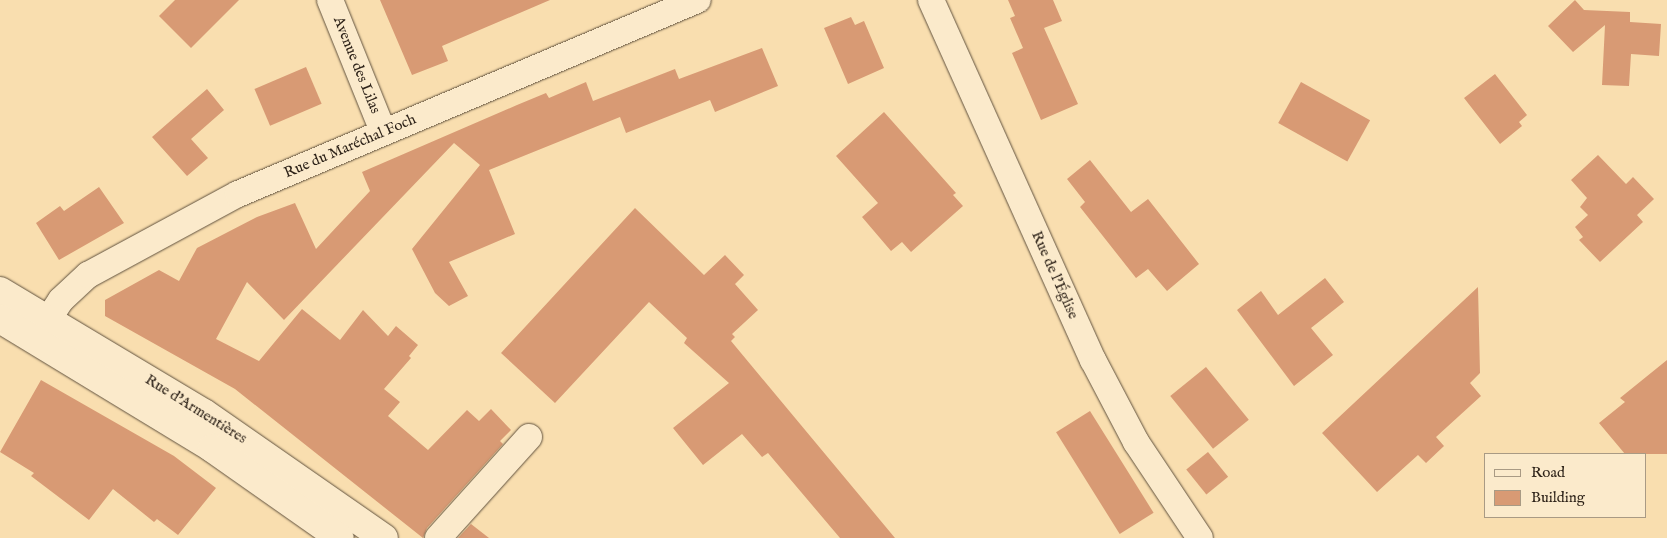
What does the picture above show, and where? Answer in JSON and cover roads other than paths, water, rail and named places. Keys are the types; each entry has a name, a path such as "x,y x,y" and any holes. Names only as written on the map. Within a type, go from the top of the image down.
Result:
{"main road":[{"name":"Rue d'Armentières","path":"0,291 41,330 340,538"},
{"name":"Rue d'Armentières","path":"0,319 41,330 204,413 384,538"}],"street":[{"name":"Avenue des Lilas","path":"330,0 383,130"},
{"name":"Rue du Maréchal Foch","path":"41,330 67,293 88,275 238,194 383,130 698,0"},
{"name":"Rue de l'Église","path":"931,0 1094,360 1136,442 1200,538"},
{"path":"438,538 529,437"}]}
